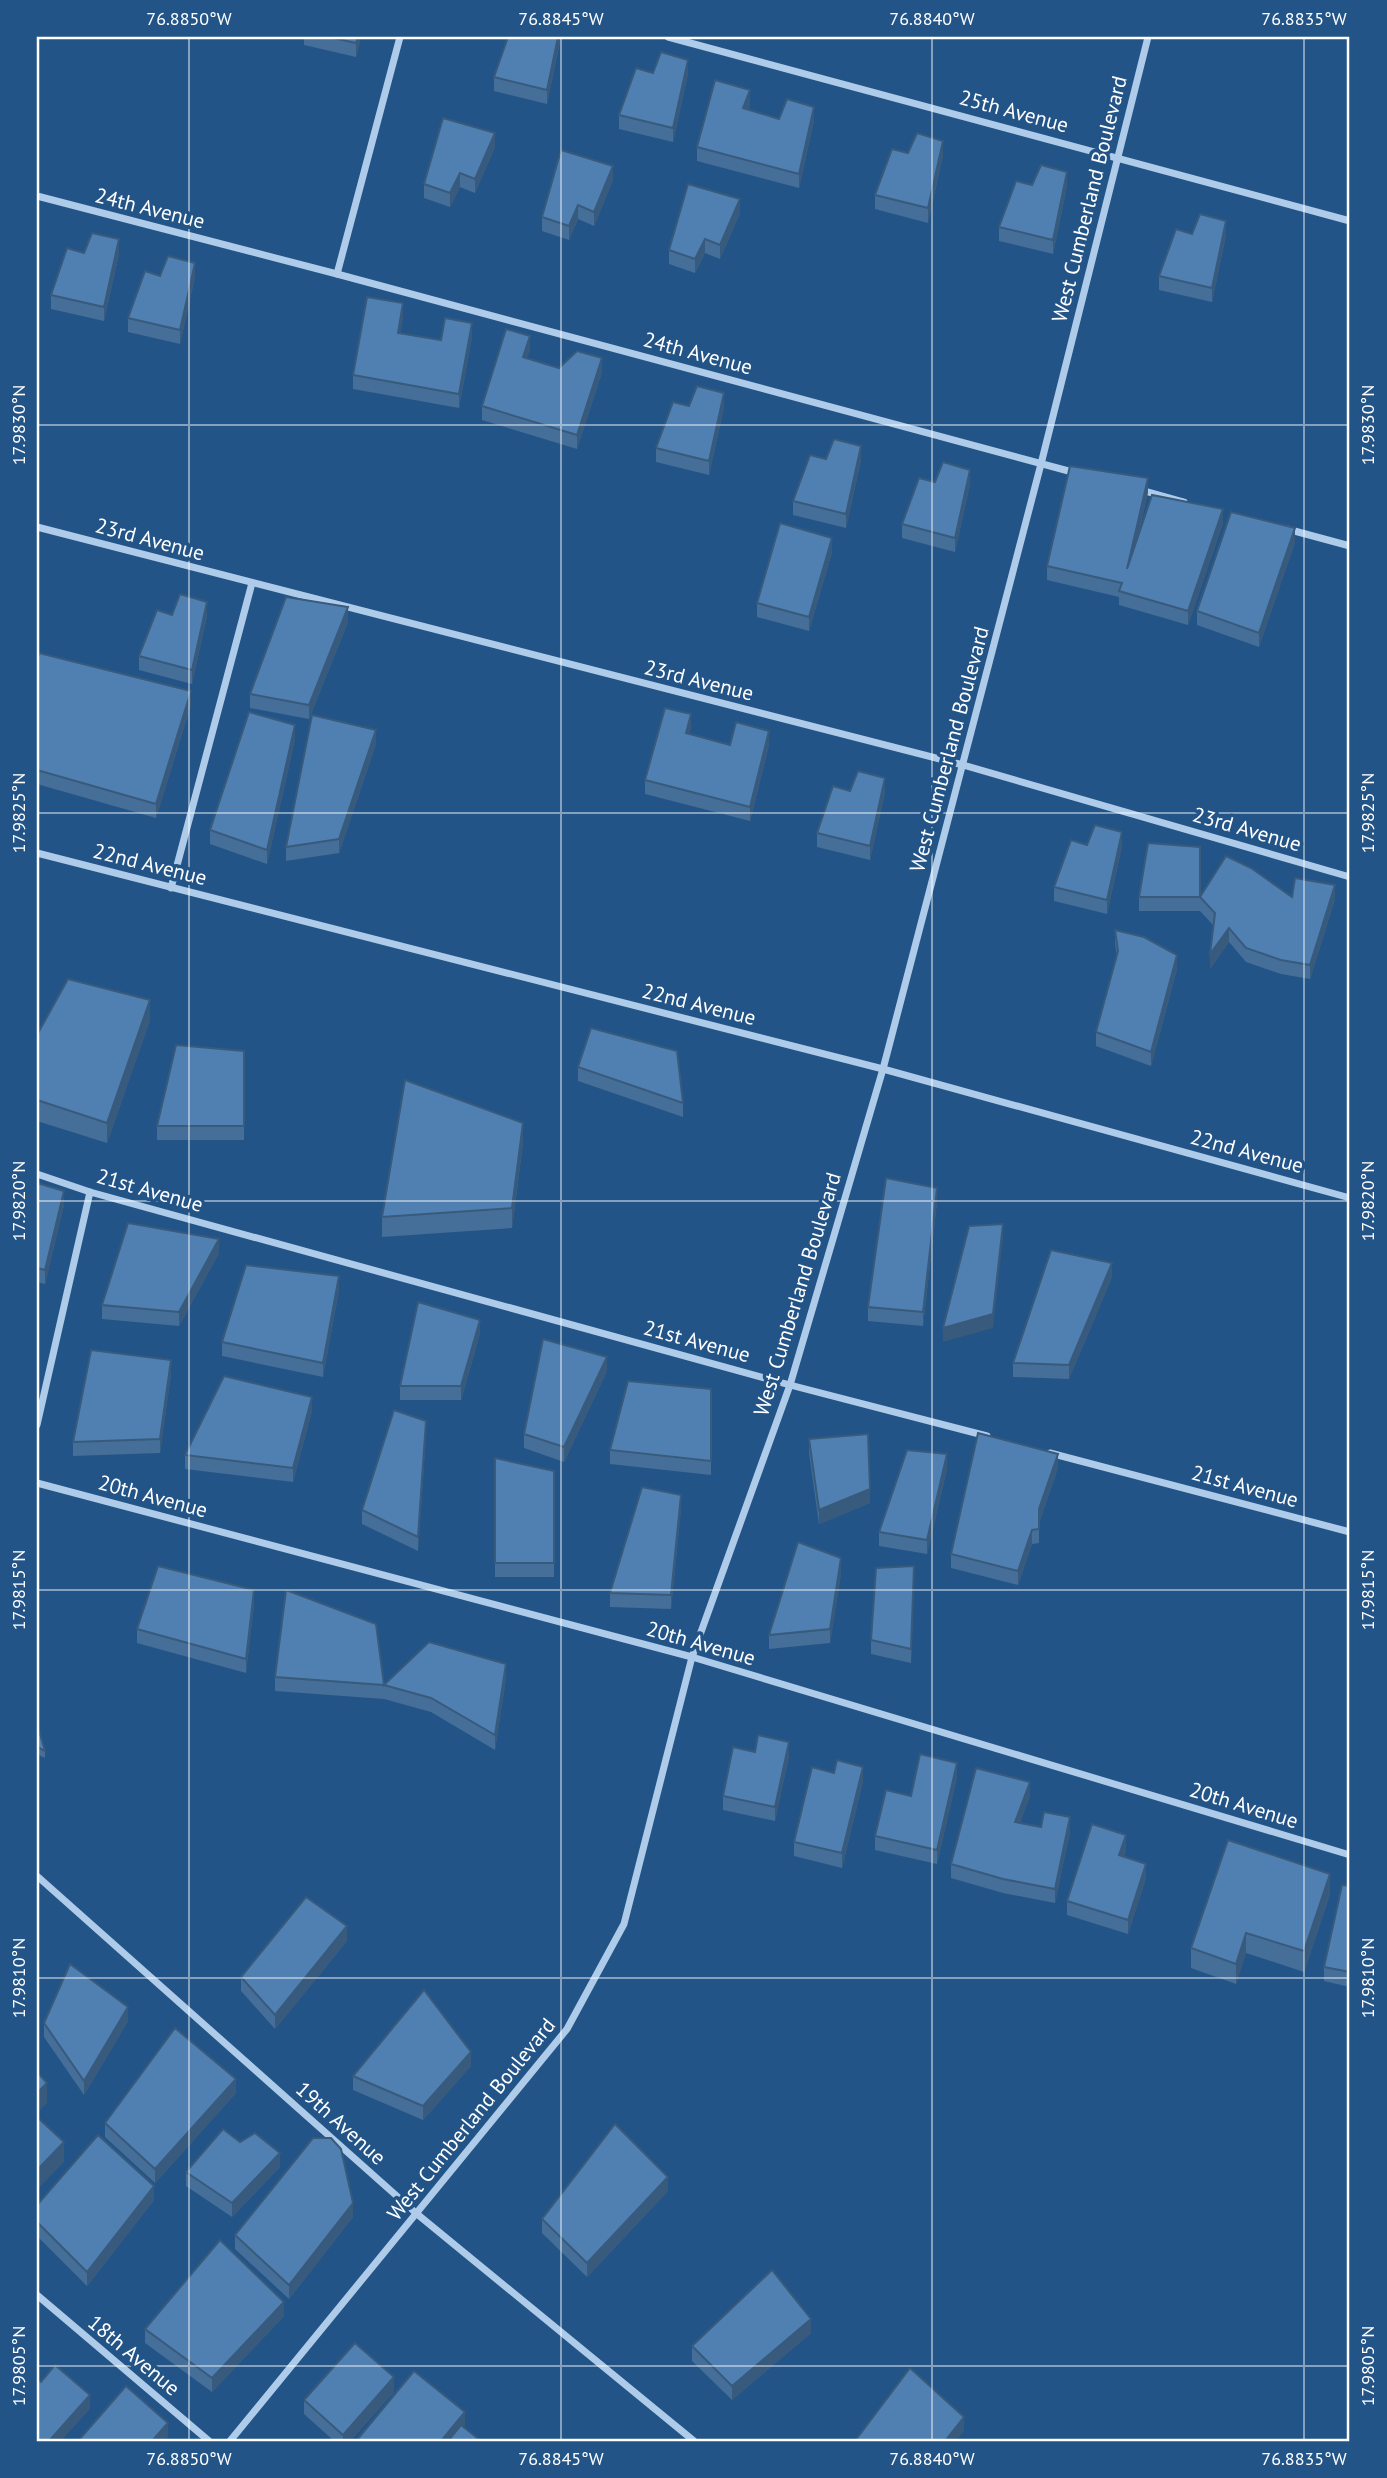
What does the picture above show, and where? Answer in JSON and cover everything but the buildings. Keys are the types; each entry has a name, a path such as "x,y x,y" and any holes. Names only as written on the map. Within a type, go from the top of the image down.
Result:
{"street":[{"path":"337,274 400,37"},
{"name":"25th Avenue","path":"668,37 1350,220"},
{"name":"West Cumberland Boulevard","path":"230,2441 567,2029 624,1924 692,1657 790,1385 883,1069 1041,464 1148,37"},
{"name":"24th Avenue","path":"37,196 1081,474"},
{"path":"1134,488 1188,503"},
{"name":"23rd Avenue","path":"37,527 963,765 1350,877"},
{"path":"1283,528 1350,546"},
{"path":"171,888 252,583"},
{"name":"22nd Avenue","path":"37,853 883,1069 1350,1198"},
{"name":"21st Avenue","path":"37,1174 90,1192 790,1385 990,1437"},
{"path":"37,1426 90,1192"},
{"name":"21st Avenue","path":"1043,1451 1350,1532"},
{"name":"20th Avenue","path":"37,1483 692,1657 1350,1855"},
{"name":"19th Avenue","path":"37,1876 417,2214 694,2441"},
{"name":"18th Avenue","path":"37,2295 209,2441"}]}
